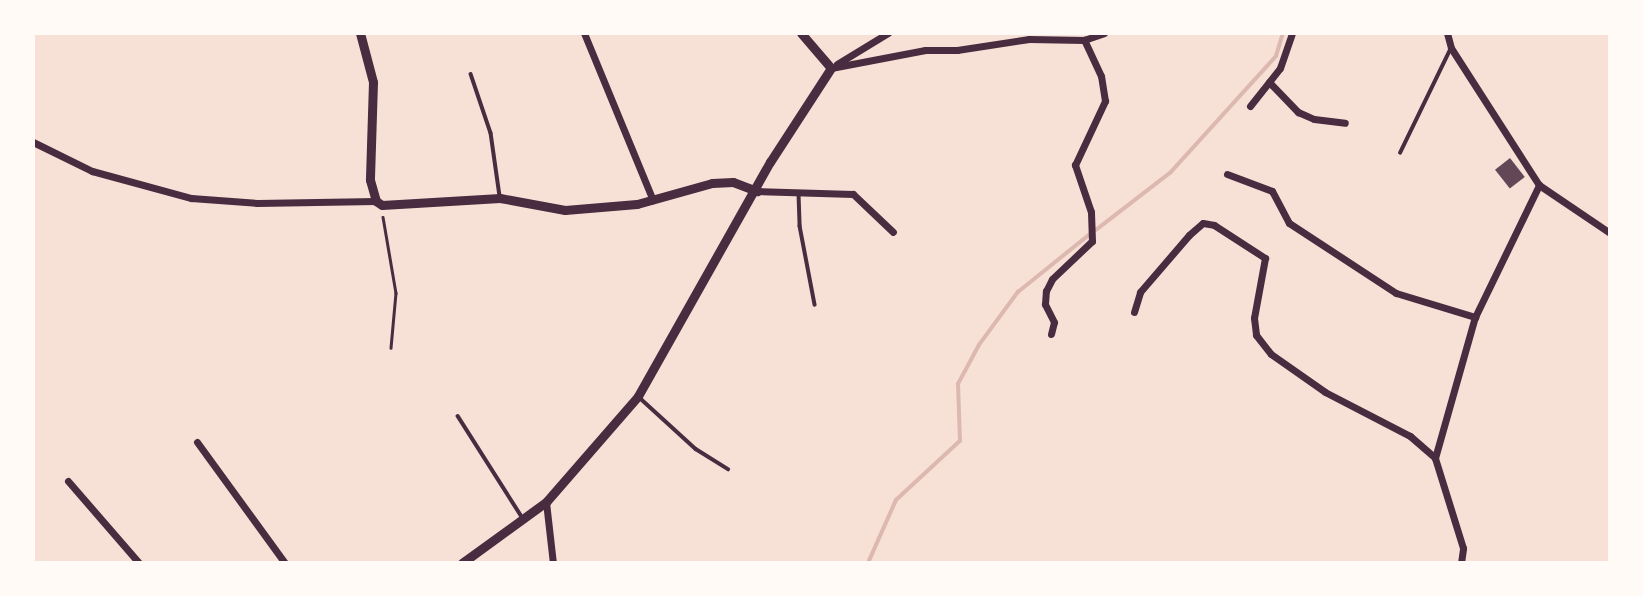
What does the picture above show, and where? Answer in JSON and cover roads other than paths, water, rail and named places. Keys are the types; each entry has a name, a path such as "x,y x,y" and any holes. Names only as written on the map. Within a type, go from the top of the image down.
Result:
{"street":[{"path":"360,33 373,82 370,180 379,203"},
{"path":"584,33 653,200"},
{"path":"801,33 831,68"},
{"path":"462,563 546,502 576,473 638,396 757,191 770,162 831,68 888,33"},
{"path":"831,68 925,50 957,50 1029,39 1084,40 1104,33"},
{"path":"1250,106 1280,68 1292,33"},
{"path":"1447,33 1451,48 1539,185 1610,233"},
{"path":"1051,334 1054,322 1045,304 1046,291 1052,279 1092,241 1091,212 1075,165 1105,101 1101,76 1084,40"},
{"path":"1269,82 1298,112 1314,119 1345,123"},
{"path":"33,142 92,171 191,198 257,203 379,203 500,198 565,210 653,200 712,183 733,182 757,191 853,194 893,232"},
{"path":"1227,174 1272,191 1289,223 1396,293 1475,317"},
{"path":"1435,458 1475,317 1539,185"},
{"path":"1134,312 1140,292 1203,223 1225,230 1265,258 1255,318 1256,335 1271,354 1325,392 1410,436 1435,458 1463,548 1461,563"},
{"path":"197,442 285,563"},
{"path":"68,481 139,563"},
{"path":"546,502 553,563"}],"lane":[{"path":"1400,153 1451,48"},
{"path":"471,74 492,133 500,198"},
{"path":"799,191 800,226 815,305"},
{"path":"638,396 696,449 728,469"},
{"path":"458,416 523,519"}],"waterway":[{"path":"1096,230 1171,172 1276,56 1283,33"},
{"path":"868,563 896,500 960,441 958,384 979,345 1018,292 1089,235"}]}
